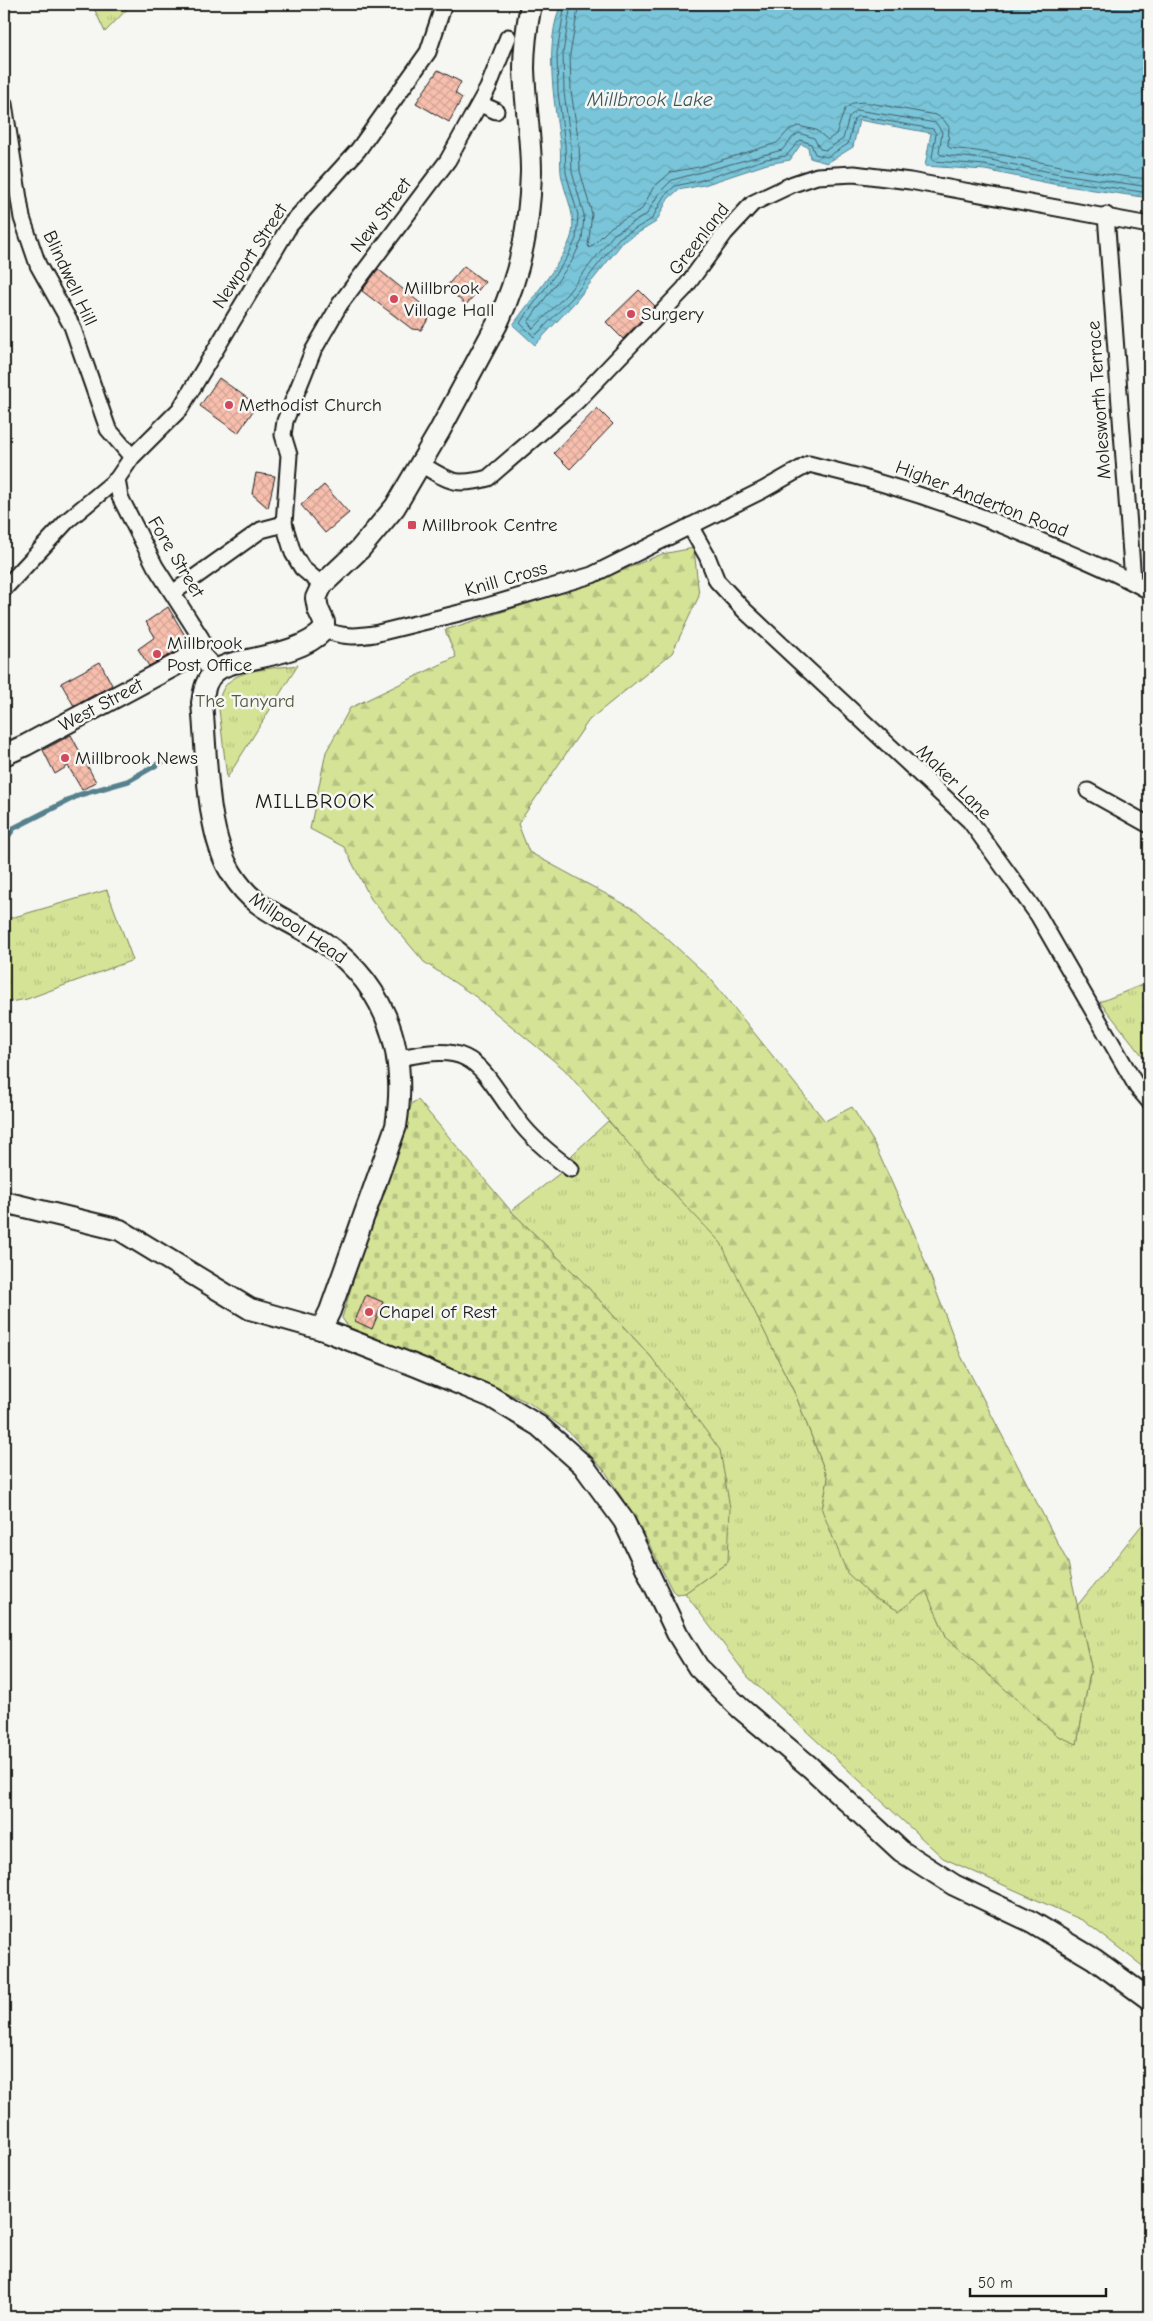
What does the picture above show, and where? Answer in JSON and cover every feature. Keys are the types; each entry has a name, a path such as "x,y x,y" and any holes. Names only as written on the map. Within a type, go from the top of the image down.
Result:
{"street":[{"name":"Newport Street","path":"4,589 68,520 117,479 132,457 180,409 290,224 358,150 428,52 444,4"},
{"path":"198,653 215,671 227,665 274,654 315,640 324,630 324,622 318,609 316,598 322,585 360,549 395,507 421,464 501,316 523,253 529,214 531,171 524,68 526,31 531,4"},
{"name":"New Street","path":"284,524 289,455 283,435 285,421 313,351 340,304 448,160 480,104 508,37"},
{"name":"Blindwell Hill","path":"4,104 22,218 38,265 72,326 108,429 132,457"},
{"path":"480,104 496,111"},
{"name":"Greenland","path":"421,464 450,481 470,483 488,478 577,401 611,366 684,290 725,233 753,203 793,184 818,176 854,174 910,180 1001,199 1106,215 1149,225"},
{"name":"Molesworth Terrace","path":"1106,215 1132,582"},
{"name":"Higher Anderton Road","path":"690,526 809,464 863,476 940,500 1010,528 1149,591"},
{"name":"Fore Street","path":"117,479 120,497 128,515 155,566 174,592 201,638 198,653"},
{"path":"174,592 261,530 284,524 293,553 302,568 322,585"},
{"name":"Knill Cross","path":"324,630 340,636 358,637 484,607 592,575 690,526"},
{"name":"Maker Lane","path":"690,526 707,556 717,581 744,610 970,821 1038,915 1137,1087 1149,1101"},
{"name":"West Street","path":"4,755 198,653"},
{"name":"Millpool Head","path":"215,671 205,685 202,703 212,816 219,847 226,864 245,893 267,911 310,934 353,965 371,988 384,1010 397,1059 401,1097 396,1126 322,1329"},
{"path":"1088,790 1149,825"},
{"path":"397,1059 440,1052 457,1054 476,1063 490,1078 519,1122 553,1156 571,1170"},
{"path":"4,1202 120,1230 250,1309 322,1329 491,1397 539,1426 583,1465 624,1521 677,1632 698,1667 740,1708 810,1767 902,1851 954,1885 1032,1922 1094,1959 1149,1999"}],"green space":[{"path":"92,4 132,4 105,32"},
{"path":"694,548 699,596 672,653 589,720 518,824 529,852 637,911 710,978 825,1121 852,1107 873,1141 913,1230 960,1354 1068,1563 1091,1667 1077,1744 1058,1736 947,1638 926,1591 899,1611 873,1597 847,1573 822,1510 828,1479 796,1396 721,1243 647,1165 564,1069 476,997 424,962 371,899 344,847 310,829 326,752 350,708 456,657 445,630 587,585 662,554"},
{"name":"The Tanyard","path":"298,665 227,778 219,709 221,695 226,685 246,673"},
{"path":"107,890 133,960 27,999 4,1003 4,920"},
{"path":"1149,982 1149,1064 1100,1002"},
{"path":"418,1100 511,1211 582,1281 652,1358 720,1450 730,1508 728,1562 685,1593 676,1594 672,1590 642,1530 605,1471 569,1432 529,1403 478,1379 348,1327 342,1318 377,1201 412,1103"},
{"path":"608,1121 722,1243 796,1396 828,1479 822,1510 926,1590 947,1638 1077,1744 1091,1667 1077,1606 1149,1516 1149,1971 1084,1921 943,1858 748,1677 685,1593 728,1562 652,1358 582,1281 511,1211 559,1174 572,1155"}],"water":[{"name":"Millbrook Lake","path":"561,4 1149,4 1149,198 1053,184 985,170 925,166 931,133 859,120 853,147 827,163 810,158 808,147 801,144 790,160 767,164 704,185 678,190 668,199 656,222 623,242 576,301 535,345 513,325 566,250 573,223 561,173 560,143 552,73 553,37"}],"building":[{"path":"438,70 461,82 455,93 462,98 449,122 416,103"},
{"path":"464,266 485,282 466,305 446,287"},
{"name":"Millbrook Village Hall","path":"378,269 430,311 430,317 421,330 412,329 362,291"},
{"name":"Surgery","path":"639,290 655,306 623,339 606,322"},
{"name":"Methodist Church","path":"219,378 257,405 238,433 200,406"},
{"path":"597,408 613,424 570,469 554,453"},
{"path":"256,473 275,476 268,508 252,494"},
{"path":"324,485 349,513 325,533 301,505"},
{"path":"168,607 190,644 149,666 138,649 155,637 146,622"},
{"path":"100,662 112,685 74,706 61,683"},
{"name":"Millbrook News","path":"71,735 96,782 82,790 68,766 55,774 43,750"},
{"name":"Chapel of Rest","path":"366,1295 383,1302 372,1329 355,1321"}],"waterway":[{"path":"4,842 14,828 79,795 128,781 163,761"}],"place":[{"name":"Millbrook Village Hall","path":"394,299"},
{"name":"Surgery","path":"631,314"},
{"name":"Methodist Church","path":"229,405"},
{"name":"Millbrook Centre","path":"412,525"},
{"name":"Millbrook Post Office","path":"157,654"},
{"name":"Millbrook News","path":"65,758"},
{"name":"Chapel of Rest","path":"369,1312"}],"district":[{"name":"MILLBROOK","path":"315,801"}]}
